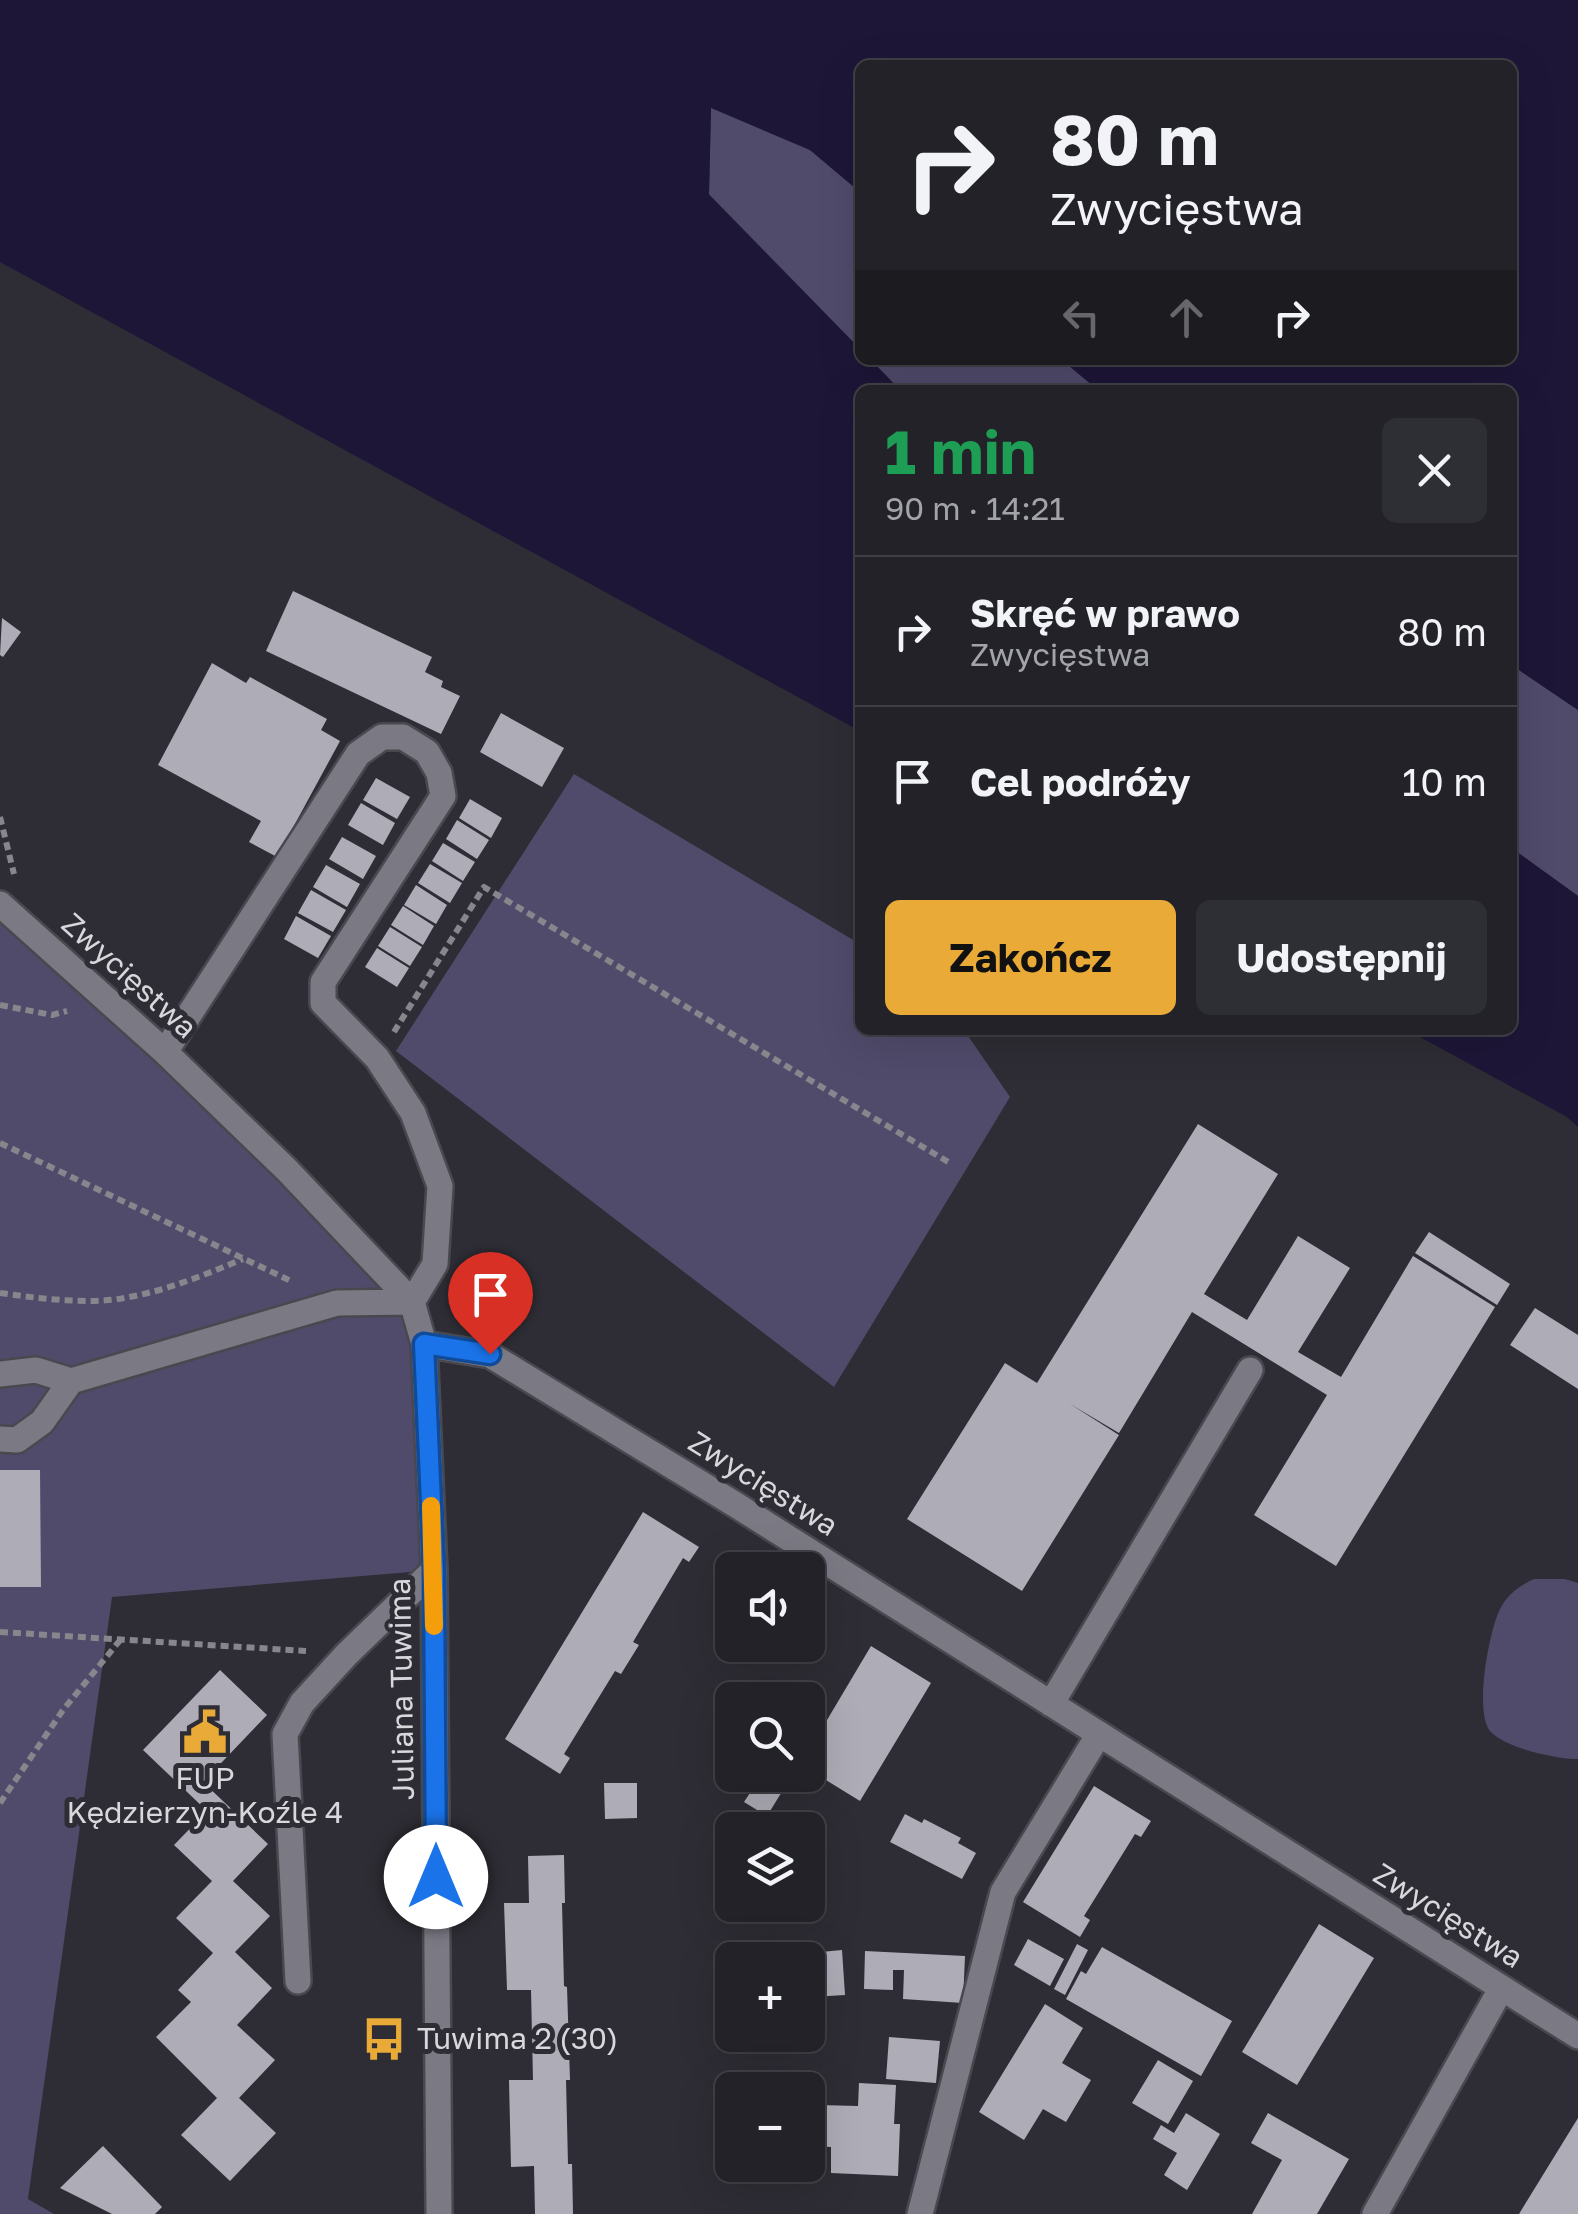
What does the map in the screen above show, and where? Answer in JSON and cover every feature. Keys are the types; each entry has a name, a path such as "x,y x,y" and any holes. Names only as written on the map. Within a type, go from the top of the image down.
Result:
{"street":[{"path":"0,1374 36,1370 71,1380 337,1302 412,1302 435,1264 440,1186 413,1112 378,1058 323,1003 323,982 443,796 439,773 427,752 403,737 382,737 358,754 165,1052"},
{"name":"Zwycięstwa","path":"0,904 165,1052 287,1170 412,1302 424,1344 490,1354 1578,2036"},
{"name":"Juliana Tuwima","path":"424,1344 434,1570 439,2214"},
{"path":"1051,1704 1250,1370"},
{"path":"0,1439 17,1440 42,1422 71,1380"},
{"path":"298,1981 285,1734 302,1703 434,1570"},
{"path":"920,2214 1003,1892 1099,1734"},
{"path":"1376,2214 1502,1989"}],"path":[{"path":"378,1058 484,887 950,1163"},
{"path":"0,1005 52,1015 106,999"},
{"path":"0,1143 337,1302"},
{"path":"0,1293 46,1300 120,1300 181,1284 244,1258"},
{"path":"0,1632 347,1654"},
{"path":"0,1803 63,1710 122,1638"}],"shaded area":[{"path":"0,0 1578,0 1578,710 1517,669 1517,385 1092,385 1068,365 1517,365 1517,60 855,60 855,188 810,150 711,108 709,195 855,344 855,365 876,365 895,385 855,385 855,728 0,262"},
{"path":"711,107 810,150 855,188 855,344 709,194"},
{"path":"876,365 1068,365 1092,385 895,385"},
{"path":"1517,669 1578,710 1578,896 1517,852"},
{"path":"574,774 855,941 855,1035 967,1035 1010,1097 834,1387 396,1051"},
{"path":"1517,852 1578,896 1578,1127 1567,1117 1416,1035 1517,1035"},
{"path":"0,904 412,1302 434,1570 112,1597 28,2199 54,2214 0,2214"},
{"path":"1534,1579 1578,1583 1578,1759 1544,1755 1507,1743 1490,1731 1485,1721 1483,1689 1496,1620 1510,1595"}],"building":[{"path":"293,591 432,657 425,672 443,681 441,687 460,696 441,734 266,651"},
{"path":"2,618 21,632 3,657 0,655"},
{"path":"212,663 246,683 250,677 327,719 321,730 340,741 277,857 249,842 261,821 158,765"},
{"path":"501,713 564,748 542,787 480,752"},
{"path":"376,778 410,797 397,819 363,800"},
{"path":"470,799 502,818 491,838 459,818"},
{"path":"361,803 395,823 383,845 348,825"},
{"path":"457,820 489,840 477,859 446,839"},
{"path":"342,837 376,856 363,879 329,859"},
{"path":"443,843 475,862 463,881 432,861"},
{"path":"430,864 462,883 450,903 418,883"},
{"path":"326,865 360,884 347,907 313,887"},
{"path":"416,885 447,905 436,924 404,905"},
{"path":"311,890 346,910 333,932 298,913"},
{"path":"403,906 434,926 423,945 391,925"},
{"path":"296,916 331,936 318,958 284,939"},
{"path":"390,927 422,947 410,966 378,946"},
{"path":"377,948 409,968 397,987 365,967"},
{"path":"1198,1124 1278,1174 1204,1294 1247,1320 1298,1236 1350,1268 1298,1352 1341,1377 1413,1256 1495,1307 1336,1566 1254,1515 1327,1395 1192,1312 1119,1433 1070,1404 1119,1435 1022,1591 907,1519 1005,1363 1037,1383"},
{"path":"1429,1232 1510,1284 1497,1305 1415,1253"},
{"path":"1535,1308 1578,1335 1578,1389 1510,1345"},
{"path":"0,1470 40,1470 41,1587 0,1587"},
{"path":"643,1512 699,1547 689,1562 683,1558 633,1642 639,1645 621,1674 615,1671 564,1754 570,1758 560,1774 505,1739"},
{"path":"871,1646 931,1683 860,1801 825,1779 825,1723"},
{"path":"220,1670 267,1715 203,1782 268,1844 233,1881 270,1916 235,1952 272,1988 237,2025 275,2060 239,2098 276,2133 230,2181 181,2135 217,2098 156,2037 191,2002 178,1990 213,1953 176,1918 212,1881 174,1845 207,1811 143,1750"},
{"path":"604,1783 637,1783 637,1818 605,1819"},
{"path":"1094,1786 1151,1821 1141,1837 1135,1834 1084,1916 1090,1920 1080,1937 1023,1902"},
{"path":"751,1792 782,1792 769,1812 760,1812 744,1802"},
{"path":"905,1814 961,1838 958,1843 976,1853 962,1879 890,1842"},
{"path":"564,1855 564,1986 570,2080 566,2080 568,2164 572,2164 573,2214 535,2214 534,2166 511,2167 509,2080 533,2080 531,1990 507,1990 504,1903 529,1903 528,1856"},
{"path":"1319,1924 1374,1958 1297,2085 1242,2052"},
{"path":"1028,1939 1064,1959 1050,1986 1014,1965"},
{"path":"1077,1944 1088,1950 1065,1995 1054,1989"},
{"path":"1102,1947 1232,2021 1201,2076 1066,1999 1081,1971 1086,1974"},
{"path":"842,1950 845,1995 825,1996 825,1952"},
{"path":"865,1951 965,1956 963,2003 903,1999 904,1970 893,1970 893,1990 864,1989"},
{"path":"1045,2004 1083,2028 1062,2063 1091,2080 1066,2122 1043,2109 1024,2140 979,2112"},
{"path":"889,2037 940,2041 936,2083 886,2079"},
{"path":"1158,2060 1193,2081 1168,2124 1132,2103"},
{"path":"859,2083 896,2085 894,2124 900,2124 898,2176 831,2173 831,2147 825,2147 825,2105 858,2106"},
{"path":"1186,2113 1220,2134 1187,2190 1164,2175 1177,2153 1153,2139 1161,2125 1174,2133"},
{"path":"1268,2113 1349,2159 1317,2214 1252,2214 1282,2160 1251,2143"},
{"path":"1578,2118 1578,2214 1519,2214"},
{"path":"103,2146 162,2207 155,2214 112,2214 60,2188"}],"slow traffic":[{"path":"431,1506 434,1626"}],"place":[{"name":"FUP Kędzierzyn-Koźle 4","path":"205,1732"},
{"name":"Tuwima 2 (30)","path":"384,2039"}],"route":[{"path":"436,1877 434,1570 424,1344 490,1354"}]}
